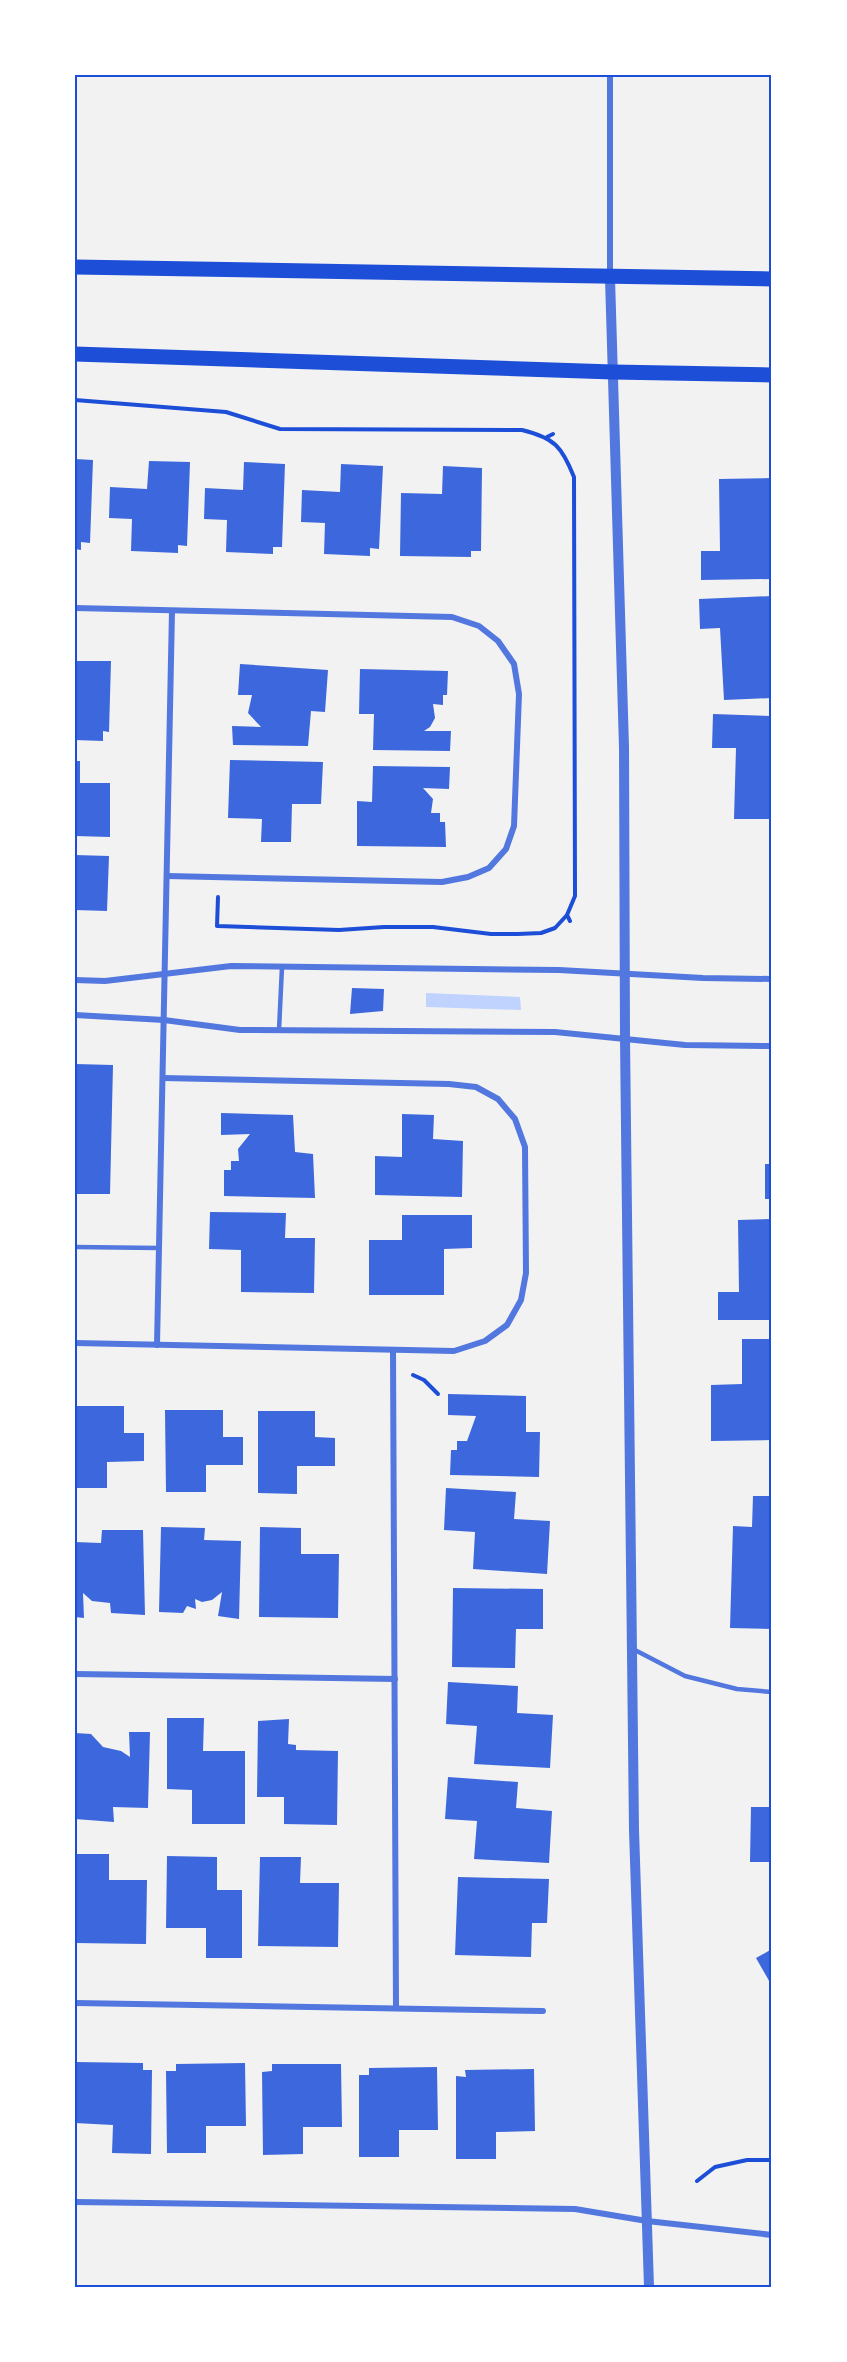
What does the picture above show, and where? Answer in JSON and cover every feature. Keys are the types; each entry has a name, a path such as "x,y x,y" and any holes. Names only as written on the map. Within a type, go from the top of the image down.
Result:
{"main road":[{"path":"75,267 772,279"},
{"path":"75,354 772,375"}],"street":[{"path":"610,75 610,278 624,747 634,1830 649,2287"},
{"path":"75,608 452,617 480,626 498,641 514,664 519,694 514,826 506,849 489,868 468,877 442,882 167,876"},
{"path":"157,1345 172,611"},
{"path":"75,980 105,981 231,966 559,970 772,979"},
{"path":"75,1015 164,1020 240,1030 555,1032 685,1045 772,1046"},
{"path":"75,1343 454,1351 485,1341 507,1325 521,1300 526,1273 525,1147 515,1119 498,1099 476,1087 449,1084 163,1078"},
{"path":"393,1350 396,2008"},
{"path":"75,1674 395,1679"},
{"path":"75,2003 543,2011"},
{"path":"75,2202 575,2210 647,2221 772,2235"}],"lane":[{"path":"279,1030 282,967"},
{"path":"75,1247 159,1248"},
{"path":"631,1648 685,1676 736,1689 772,1692"}],"path":[{"path":"75,400 226,412 280,429 522,430 544,436 565,454 574,477 575,896 567,915 555,928 541,933 518,934 491,934 433,927 339,930 217,926 218,876"},
{"path":"542,427 544,436"},
{"path":"544,436 553,434"},
{"path":"567,915 570,921"},
{"path":"697,2181 715,2166 747,2160 772,2160"}],"water":[{"path":"426,993 520,997 521,1010 426,1007"}],"building":[{"path":"75,459 93,460 90,543 81,542 81,550 75,549"},
{"path":"149,461 190,462 187,546 178,545 178,553 131,551 132,519 109,518 110,487 147,489"},
{"path":"244,462 285,464 282,547 273,547 273,554 226,552 227,520 204,519 205,488 243,490"},
{"path":"341,464 383,466 379,549 370,548 370,556 324,554 325,523 301,522 302,490 340,492"},
{"path":"443,466 482,468 481,551 471,551 471,557 400,556 401,493 442,494"},
{"path":"772,478 772,579 701,580 701,551 720,551 719,479"},
{"path":"772,596 772,698 724,700 720,628 700,629 699,599"},
{"path":"75,661 111,661 109,732 103,731 103,741 75,740"},
{"path":"240,664 328,670 325,712 311,711 308,746 233,745 232,726 261,727 248,713 252,695 238,695"},
{"path":"360,669 448,671 447,695 443,695 443,705 433,704 435,718 430,727 424,731 451,731 450,751 373,750 374,714 359,714"},
{"path":"713,714 772,716 772,819 734,819 736,748 712,748"},
{"path":"230,760 323,762 321,804 292,804 291,842 261,842 262,819 228,818"},
{"path":"75,761 80,761 80,783 110,783 110,837 75,836"},
{"path":"373,766 450,767 449,789 423,788 433,799 431,813 440,813 440,822 445,822 446,847 357,846 357,801 372,802"},
{"path":"75,855 109,856 107,911 75,910"},
{"path":"352,988 384,989 383,1011 350,1014"},
{"path":"75,1064 113,1065 110,1194 75,1194"},
{"path":"221,1113 293,1115 295,1152 313,1154 315,1198 224,1196 224,1170 231,1170 231,1161 239,1161 238,1149 250,1134 221,1135"},
{"path":"402,1114 434,1115 433,1139 463,1141 462,1197 375,1195 375,1156 402,1157"},
{"path":"765,1164 772,1164 772,1199 765,1199"},
{"path":"210,1212 286,1213 285,1238 315,1238 314,1293 241,1292 241,1250 209,1249"},
{"path":"402,1215 472,1215 472,1248 444,1249 444,1295 369,1295 369,1240 402,1240"},
{"path":"772,1219 772,1320 718,1320 718,1292 739,1292 738,1220"},
{"path":"742,1339 772,1339 772,1440 711,1441 711,1385 742,1384"},
{"path":"448,1394 526,1396 526,1432 540,1432 539,1477 450,1475 451,1450 457,1450 457,1441 467,1441 476,1416 448,1415"},
{"path":"75,1406 124,1406 124,1433 144,1433 144,1461 107,1462 107,1488 75,1488"},
{"path":"165,1410 223,1410 223,1437 243,1437 243,1465 206,1465 206,1492 166,1492"},
{"path":"258,1411 315,1411 315,1437 335,1438 335,1466 297,1466 297,1494 258,1493"},
{"path":"446,1488 516,1492 514,1519 550,1521 547,1574 473,1569 475,1532 444,1530"},
{"path":"753,1496 772,1496 772,1629 730,1628 733,1526 752,1527"},
{"path":"161,1527 205,1528 204,1540 241,1541 239,1619 218,1616 222,1592 212,1600 202,1602 195,1599 196,1609 187,1606 183,1613 159,1612"},
{"path":"260,1527 301,1528 301,1554 339,1554 338,1618 259,1617"},
{"path":"102,1530 143,1530 145,1615 111,1613 110,1603 92,1601 83,1593 84,1618 75,1617 75,1542 101,1543"},
{"path":"453,1588 543,1589 543,1629 516,1629 515,1668 452,1667"},
{"path":"448,1682 518,1686 517,1713 553,1715 550,1768 474,1764 477,1726 446,1724"},
{"path":"167,1718 204,1718 203,1751 245,1751 245,1824 192,1824 192,1790 167,1789"},
{"path":"289,1719 288,1744 296,1745 296,1750 338,1751 337,1825 284,1824 284,1797 257,1797 258,1721"},
{"path":"129,1732 150,1732 148,1808 113,1807 114,1822 75,1819 75,1733 91,1734 103,1747 121,1751 130,1757"},
{"path":"769,1745 772,1745 772,1799 769,1799"},
{"path":"448,1777 518,1782 516,1808 552,1811 549,1863 474,1859 477,1821 445,1819"},
{"path":"751,1807 772,1807 772,1862 750,1862"},
{"path":"75,1854 109,1854 109,1880 147,1880 146,1944 75,1943"},
{"path":"167,1856 217,1857 217,1890 242,1890 242,1958 206,1958 206,1928 166,1928"},
{"path":"260,1857 301,1857 300,1883 339,1883 338,1947 258,1946"},
{"path":"458,1877 549,1879 547,1923 532,1923 531,1957 455,1955"},
{"path":"772,1949 772,1986 756,1958"},
{"path":"75,2062 143,2063 143,2070 152,2070 151,2154 112,2153 113,2125 75,2123"},
{"path":"245,2063 246,2126 206,2126 206,2153 167,2153 166,2071 176,2071 176,2064"},
{"path":"272,2064 341,2064 342,2127 303,2127 303,2154 263,2155 262,2072 272,2071"},
{"path":"437,2067 438,2130 399,2130 399,2157 359,2157 359,2075 369,2075 369,2068"},
{"path":"534,2069 535,2131 496,2132 496,2159 456,2159 456,2076 466,2077 465,2070"}]}
